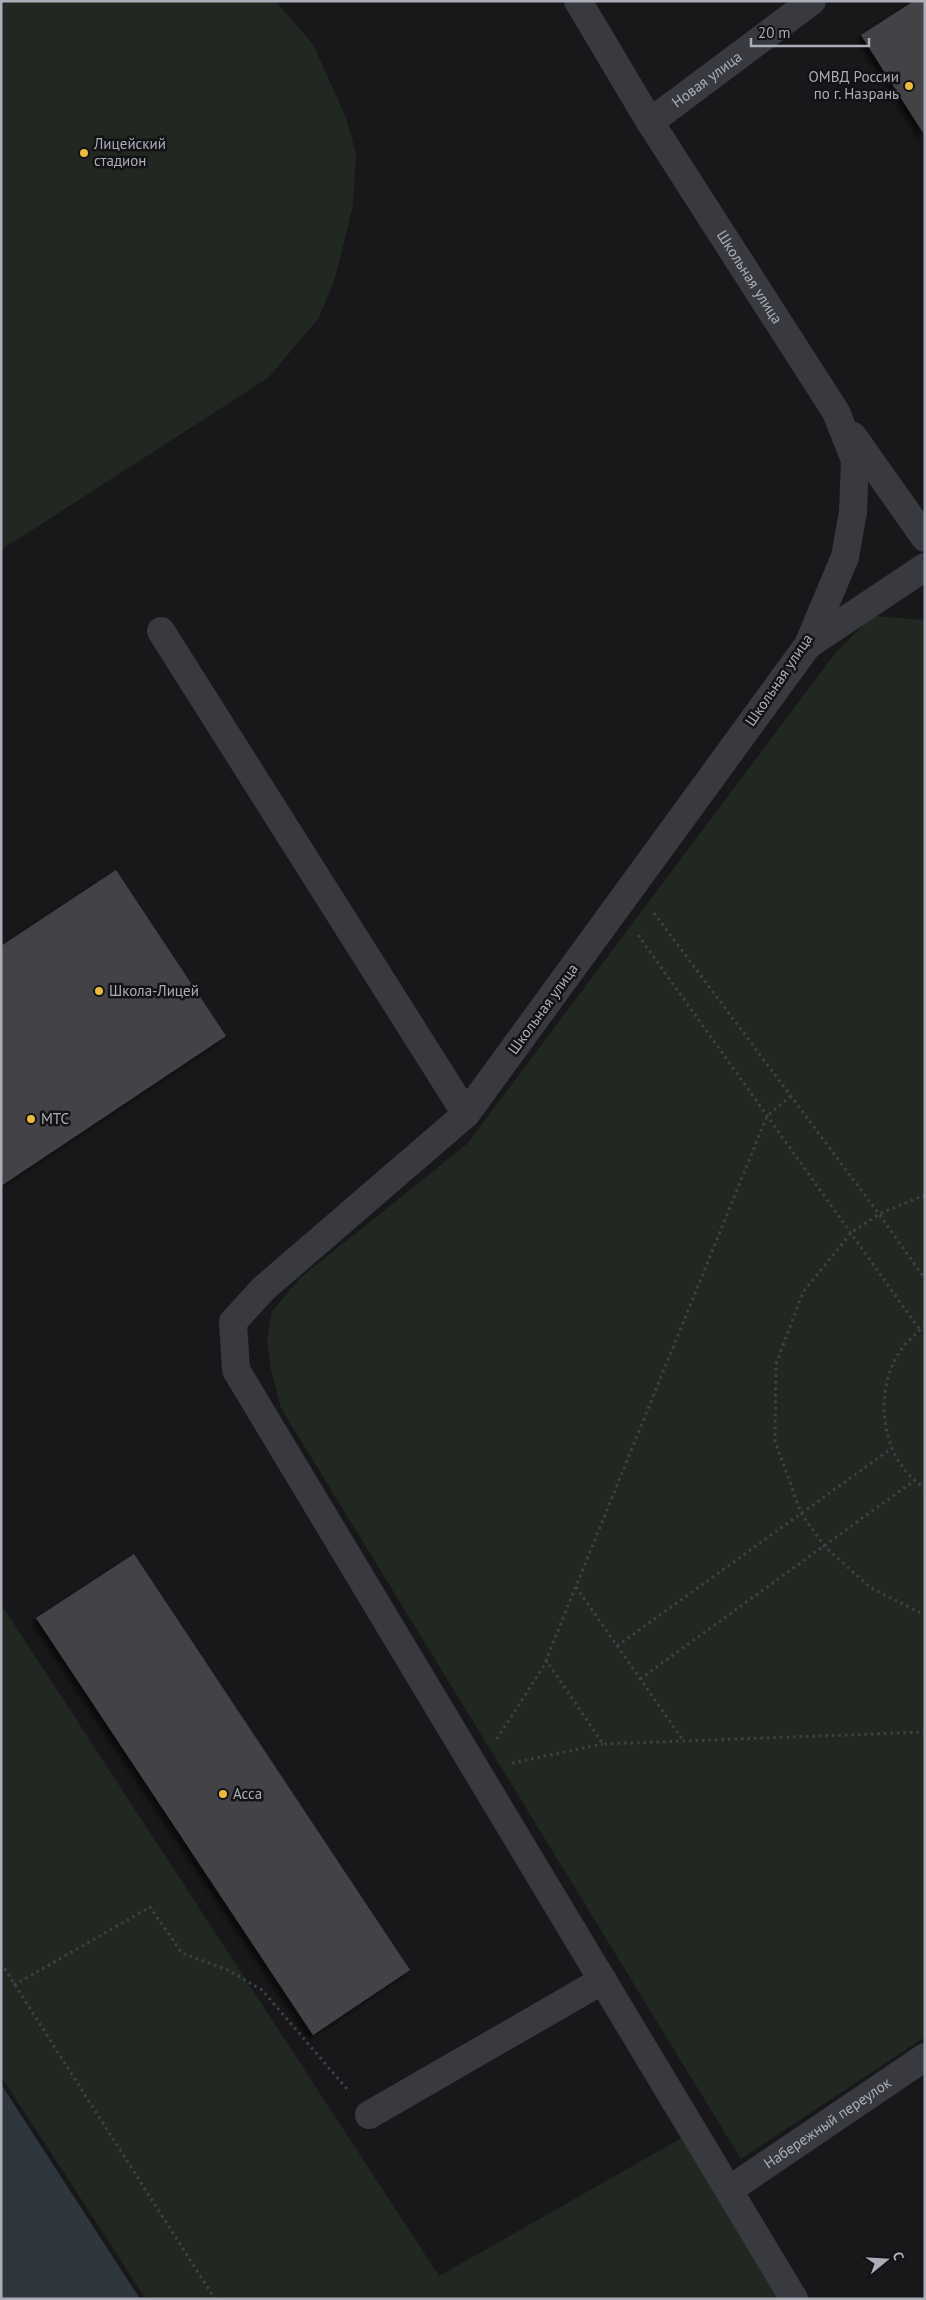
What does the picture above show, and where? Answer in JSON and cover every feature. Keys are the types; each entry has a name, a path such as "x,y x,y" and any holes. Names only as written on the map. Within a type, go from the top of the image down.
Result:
{"street":[{"name":"Школьная улица","path":"578,1 650,122 836,412 855,460 853,512 845,557 808,645 466,1114 263,1289 233,1322 236,1370 794,2299"},
{"name":"Новая улица","path":"650,122 812,1"},
{"path":"836,412 925,538"},
{"path":"808,645 925,567"},
{"path":"161,631 466,1114"},
{"path":"370,2115 602,1980"},
{"name":"Набережный переулок","path":"729,2190 925,2057"}],"path":[{"path":"633,884 879,1214 925,1280"},
{"path":"617,906 920,1330"},
{"path":"477,1770 547,1661 767,1116 791,1096"},
{"path":"925,1195 879,1214 851,1233 803,1292 776,1364 776,1441 801,1513 824,1546 871,1588 925,1615"},
{"path":"925,1325 902,1348 888,1377 883,1409 889,1442 892,1448 904,1470 925,1488"},
{"path":"617,1646 892,1448"},
{"path":"640,1679 915,1480"},
{"path":"576,1587 683,1740"},
{"path":"547,1661 603,1744"},
{"path":"477,1770 603,1744 925,1732"},
{"path":"14,1984 150,1907 182,1953 228,1970 262,1990 370,2115"},
{"path":"1,1963 215,2299"}],"shaded area":[{"path":"1,1 275,1 313,44 346,118 356,154 353,204 333,284 318,319 268,378 1,550"},
{"path":"873,616 925,620 925,2037 741,2159 281,1408 271,1370 267,1339 272,1311 300,1278 468,1143 837,651"},
{"path":"1,1604 439,2276 694,2131 794,2299 146,2299 1,2076"},
{"path":"1,2084 140,2299 1,2299"}],"building":[{"name":"ОМВД России по г. Назрань","path":"914,1 925,1 925,136 861,35"},
{"name":"Школа-Лицей","path":"116,870 226,1036 1,1186 1,946"},
{"name":"Асса","path":"134,1554 410,1970 313,2035 36,1618"}],"place":[{"name":"ОМВД России по г. Назрань","path":"909,86"},
{"name":"Лицейский стадион","path":"84,153"},
{"name":"Школа-Лицей","path":"99,991"},
{"name":"МТС","path":"31,1119"},
{"name":"Асса","path":"223,1794"}]}
